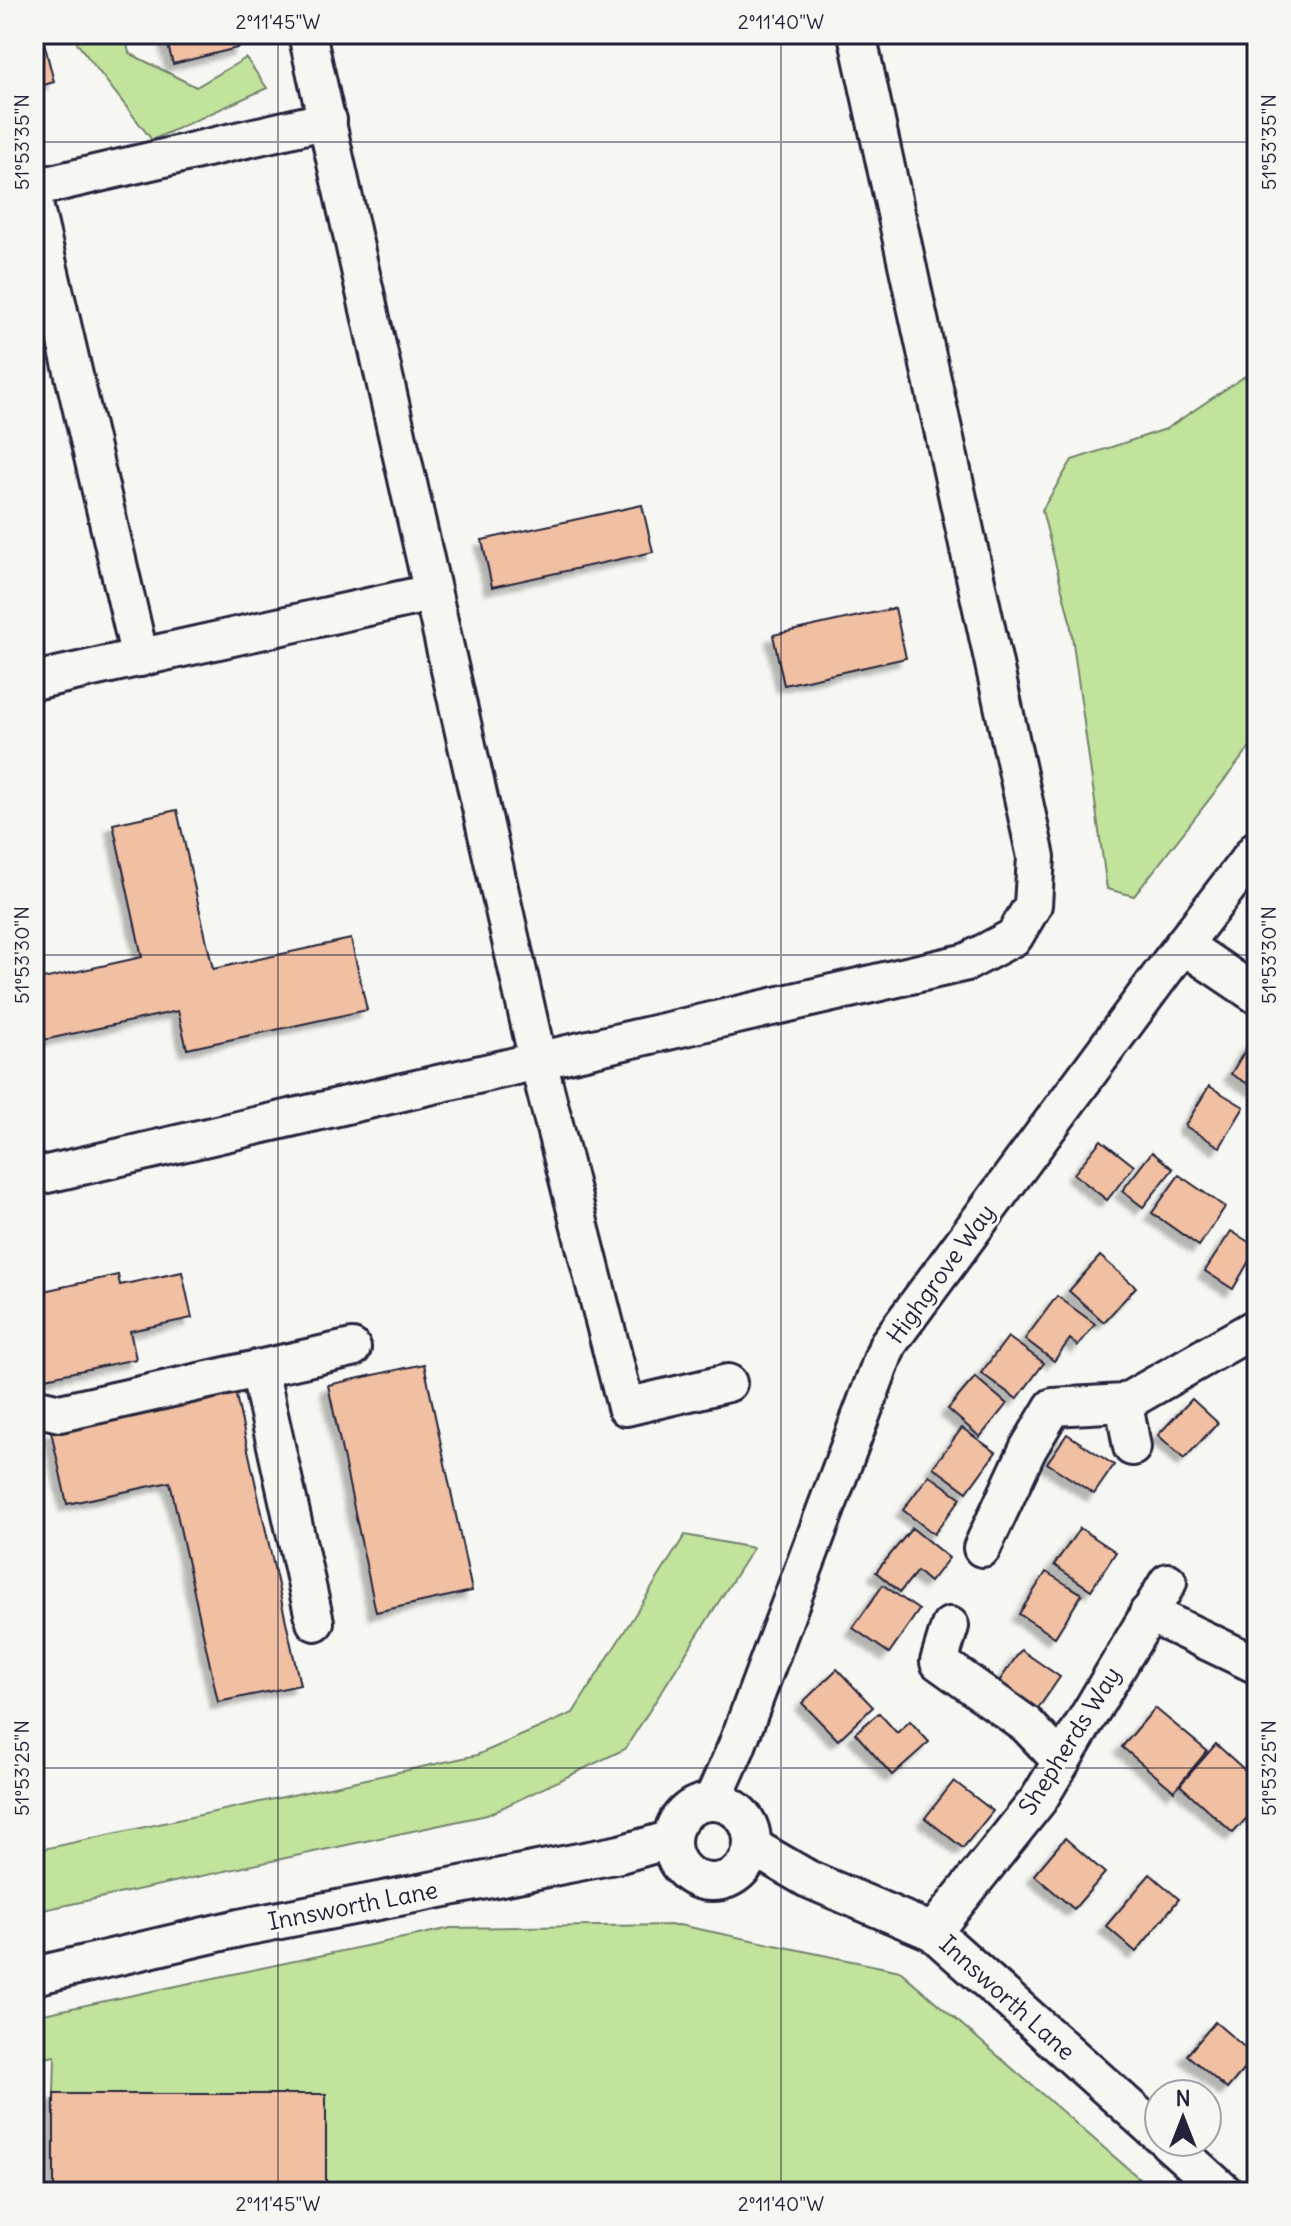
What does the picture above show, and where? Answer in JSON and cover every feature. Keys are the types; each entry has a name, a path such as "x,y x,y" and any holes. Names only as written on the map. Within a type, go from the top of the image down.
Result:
{"street":[{"path":"307,34 538,1061 626,1407 728,1383"},
{"path":"34,1177 967,962 1014,937 1033,905 1036,857 857,34"},
{"path":"34,188 328,120"},
{"path":"34,204 140,658"},
{"path":"34,681 431,593"},
{"name":"Highgrove Way","path":"712,1802 736,1748 888,1344 1257,849"},
{"path":"1183,945 1257,995"},
{"path":"982,1548 1028,1449 1053,1407 1124,1403 1257,1327"},
{"path":"34,1407 60,1413 352,1348"},
{"path":"259,1369 315,1622"},
{"path":"1124,1403 1132,1447"},
{"name":"Shepherds Way","path":"933,1932 1039,1799 1168,1582"},
{"path":"1148,1613 1257,1665"},
{"path":"950,1626 939,1662 1027,1725 1061,1761"},
{"path":"712,1802 738,1811 747,1821 753,1847 740,1871 728,1879 715,1882 697,1879 685,1872 677,1861 672,1839 684,1813 695,1805 712,1802"},
{"name":"Innsworth Lane","path":"34,1976 239,1928 620,1854 672,1839"},
{"name":"Innsworth Lane","path":"753,1847 808,1879 933,1932 1143,2120"},
{"path":"1186,2158 1224,2192"}],"green space":[{"path":"75,34 125,34 129,53 196,87 246,58 267,88 152,140 77,43"},
{"path":"1257,368 1257,738 1134,896 1107,889 1070,621 1042,510 1072,460 1166,429"},
{"path":"685,1535 753,1548 625,1749 487,1815 34,1912 34,1851 477,1755 573,1713"},
{"path":"679,1925 900,1971 1155,2192 326,2192 326,2094 54,2094 55,2056 34,2060 34,2016 451,1928"}],"building":[{"path":"34,34 42,34 54,82 34,88"},
{"path":"165,34 238,34 241,47 173,64"},
{"path":"642,505 653,552 492,587 482,540"},
{"path":"895,608 906,658 784,685 773,635"},
{"path":"177,810 213,969 351,939 367,1010 187,1049 178,1011 34,1042 34,981 142,957 113,824"},
{"path":"1250,1042 1257,1046 1257,1089 1231,1074"},
{"path":"1209,1086 1244,1107 1220,1147 1185,1126"},
{"path":"1101,1140 1134,1166 1107,1200 1074,1174"},
{"path":"1152,1152 1173,1169 1143,1207 1122,1191"},
{"path":"1179,1175 1225,1207 1199,1246 1152,1213"},
{"path":"1231,1231 1257,1247 1233,1289 1205,1271"},
{"path":"1100,1256 1136,1287 1104,1322 1069,1291"},
{"path":"182,1272 192,1318 130,1331 136,1359 36,1380 34,1293 118,1275 120,1285"},
{"path":"1057,1296 1095,1324 1078,1346 1070,1339 1054,1361 1025,1339"},
{"path":"1008,1337 1044,1363 1017,1399 981,1373"},
{"path":"424,1364 472,1591 376,1612 328,1385"},
{"path":"975,1377 1007,1404 980,1437 948,1409"},
{"path":"235,1391 300,1685 218,1702 170,1482 67,1504 51,1431"},
{"path":"1192,1399 1218,1423 1184,1459 1158,1435"},
{"path":"962,1428 996,1452 967,1492 933,1467"},
{"path":"1067,1434 1114,1465 1094,1494 1047,1463"},
{"path":"929,1475 961,1498 934,1534 903,1510"},
{"path":"912,1528 949,1558 930,1582 917,1571 900,1592 876,1572"},
{"path":"1080,1528 1116,1552 1091,1590 1054,1565"},
{"path":"1046,1572 1082,1594 1055,1637 1019,1614"},
{"path":"883,1585 919,1610 889,1653 853,1628"},
{"path":"1021,1650 1060,1677 1030,1720 991,1693"},
{"path":"837,1669 873,1707 838,1740 802,1703"},
{"path":"1155,1708 1207,1751 1174,1791 1122,1747"},
{"path":"879,1713 897,1733 910,1721 929,1742 892,1775 855,1733"},
{"path":"1216,1744 1257,1781 1257,1807 1233,1833 1180,1785"},
{"path":"954,1781 993,1811 963,1848 925,1818"},
{"path":"1065,1838 1105,1873 1074,1909 1034,1875"},
{"path":"1150,1874 1179,1899 1136,1952 1106,1926"},
{"path":"1215,2022 1255,2056 1227,2089 1223,2086 1223,2078 1214,2078 1187,2055"},
{"path":"54,2094 326,2094 326,2192 54,2192"}]}
